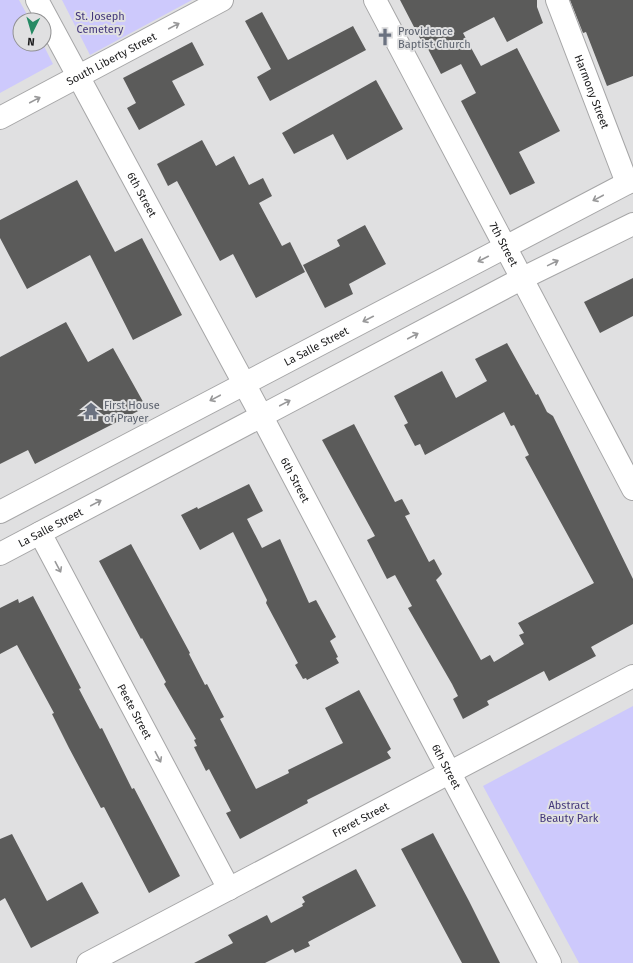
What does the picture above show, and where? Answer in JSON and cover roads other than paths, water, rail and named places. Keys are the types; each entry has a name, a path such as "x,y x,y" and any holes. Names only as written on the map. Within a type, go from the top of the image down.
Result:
{"street":[{"name":"6th Street","path":"37,0 261,415 550,963"},
{"name":"South Liberty Street","path":"0,118 78,78 222,0"},
{"name":"7th Street","path":"375,0 633,489"},
{"name":"Harmony Street","path":"557,0 630,182"},
{"name":"La Salle Street","path":"0,512 630,182"},
{"name":"La Salle Street","path":"0,554 523,278 633,224"},
{"name":"Peete Street","path":"40,533 228,889"},
{"name":"Freret Street","path":"88,963 633,676"}],"place":[{"name":"Providence Baptist Church","path":"385,37"},
{"name":"First House of Prayer","path":"91,411"}],"park label":[{"name":"St. Joseph Cemetery","path":"100,22"},
{"name":"Abstract Beauty Park","path":"569,811"}]}
